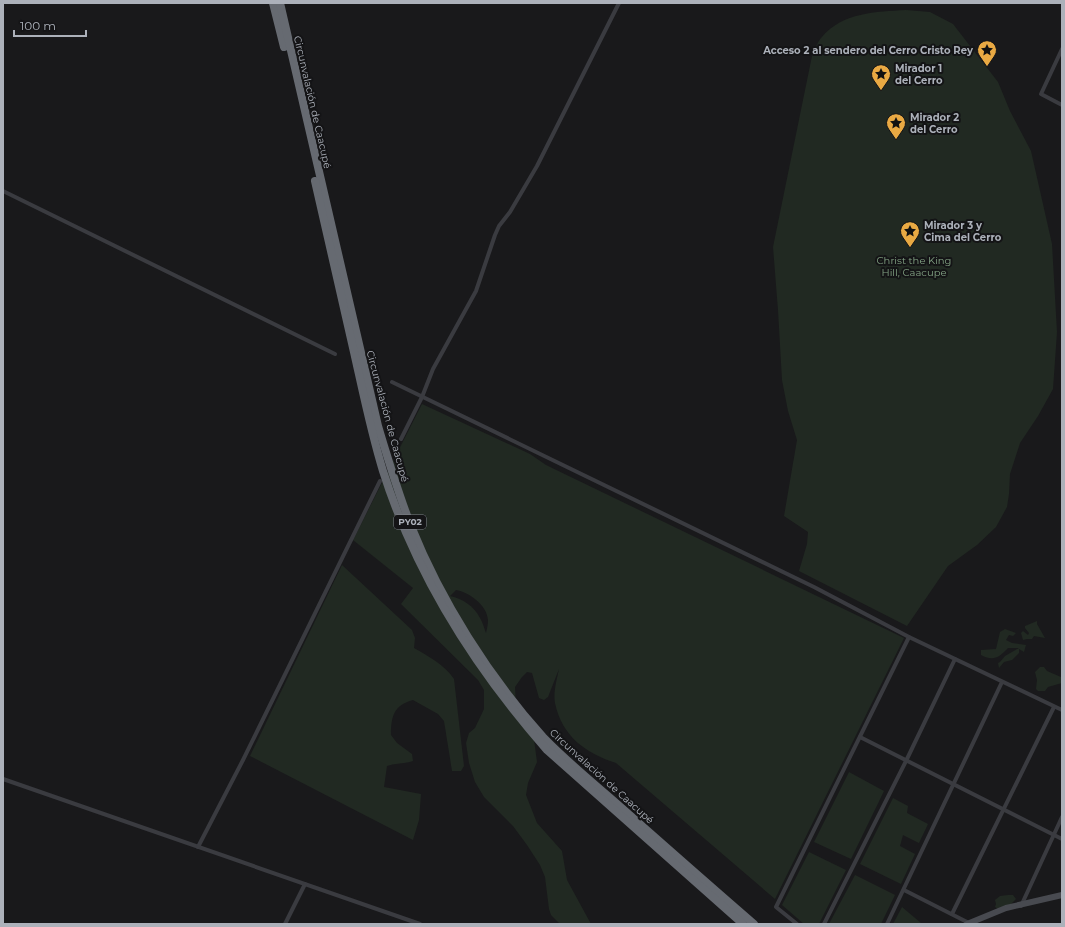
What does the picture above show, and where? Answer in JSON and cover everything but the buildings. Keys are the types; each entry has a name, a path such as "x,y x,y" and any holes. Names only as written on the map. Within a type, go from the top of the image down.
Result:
{"highway":[{"name":"Circunvalación de Caacupé","path":"273,3 378,451 389,488 407,534 436,596 477,662 526,726 547,750 743,924"},
{"name":"Circunvalación de Caacupé","path":"280,3 378,426 393,476 411,526 427,562 460,623 480,655 500,683 544,737 582,773 754,924"}],"street":[{"path":"401,439 422,397 433,369 476,291 494,235 510,212 537,166 619,3"},
{"path":"1062,49 1041,94 1062,105"},
{"path":"3,192 335,354"},
{"path":"392,382 814,587 909,637 1062,710"},
{"path":"198,846 243,760 380,481"},
{"path":"797,924 776,907 909,637"},
{"path":"824,924 906,761 955,659"},
{"path":"887,924 1002,682"},
{"path":"952,914 1054,707"},
{"path":"860,738 1062,839"},
{"path":"3,779 420,924"},
{"path":"1021,906 1062,817"},
{"path":"285,924 305,884"},
{"path":"904,890 968,923 1006,908 1062,896"}],"green space":[{"name":"Christ the King Hill, Caacupe","path":"906,10 930,12 953,24 998,82 1010,111 1031,151 1052,244 1057,332 1053,389 1038,416 1020,443 1010,474 1007,507 996,527 977,545 948,566 907,626 799,571 807,544 808,532 784,516 797,440 788,411 782,380 773,247 812,56 819,41 830,29 850,18 872,13"},
{"path":"422,404 530,454 546,465 904,638 775,899 616,763 594,754 576,742 563,725 558,715 555,703 555,690 559,669 548,697 544,700 539,698 532,673 527,672 515,687 516,706 533,732 537,762 528,783 526,795 537,823 562,851 567,880 591,924 560,924 551,915 545,877 540,865 513,826 484,797 475,782 469,763 466,743 469,733 475,728 484,709 484,690 478,680 401,604 413,588 353,540","holes":["456,590 472,596 481,604 487,614 488,620 486,633 475,610 464,601 450,596"]},
{"path":"342,565 412,630 415,638 414,648 441,665 454,679 464,766 461,771 452,771 444,721 438,714 413,700 398,708 393,717 391,735 397,743 412,754 413,761 387,766 384,787 421,794 419,820 413,840 250,756"},
{"path":"1037,621 1037,624 1045,638 1034,636 1032,639 1023,640 1021,633 1023,631 1028,635 1029,633 1025,626"},
{"path":"1005,629 1016,633 1013,636 1009,635 1006,640 1012,643 1026,645 1024,652 1019,649 1019,653 1012,660 1004,662 999,668 998,663 1005,656 1019,648 1008,648 996,658 989,658 981,655 981,650 996,649 1000,632"},
{"path":"1040,667 1044,667 1047,671 1061,677 1062,683 1048,687 1045,691 1038,691 1036,689 1037,680 1035,672"},
{"path":"849,772 884,791 851,859 814,842"},
{"path":"893,798 908,806 907,813 928,824 919,843 903,835 900,846 915,854 901,884 860,864"},
{"path":"809,852 846,870 819,924 804,924 782,905"},
{"path":"855,875 895,895 881,924 829,924"},
{"path":"1013,895 1016,899 1011,904 998,909 995,907 995,900 1000,896"},
{"path":"902,907 921,923 893,924"}],"place":[{"name":"Acceso 2 al sendero del Cerro Cristo Rey","path":"987,67"},
{"name":"Mirador 1 del Cerro","path":"881,91"},
{"name":"Mirador 2 del Cerro","path":"896,140"},
{"name":"Mirador 3 y Cima del Cerro","path":"910,248"}]}
